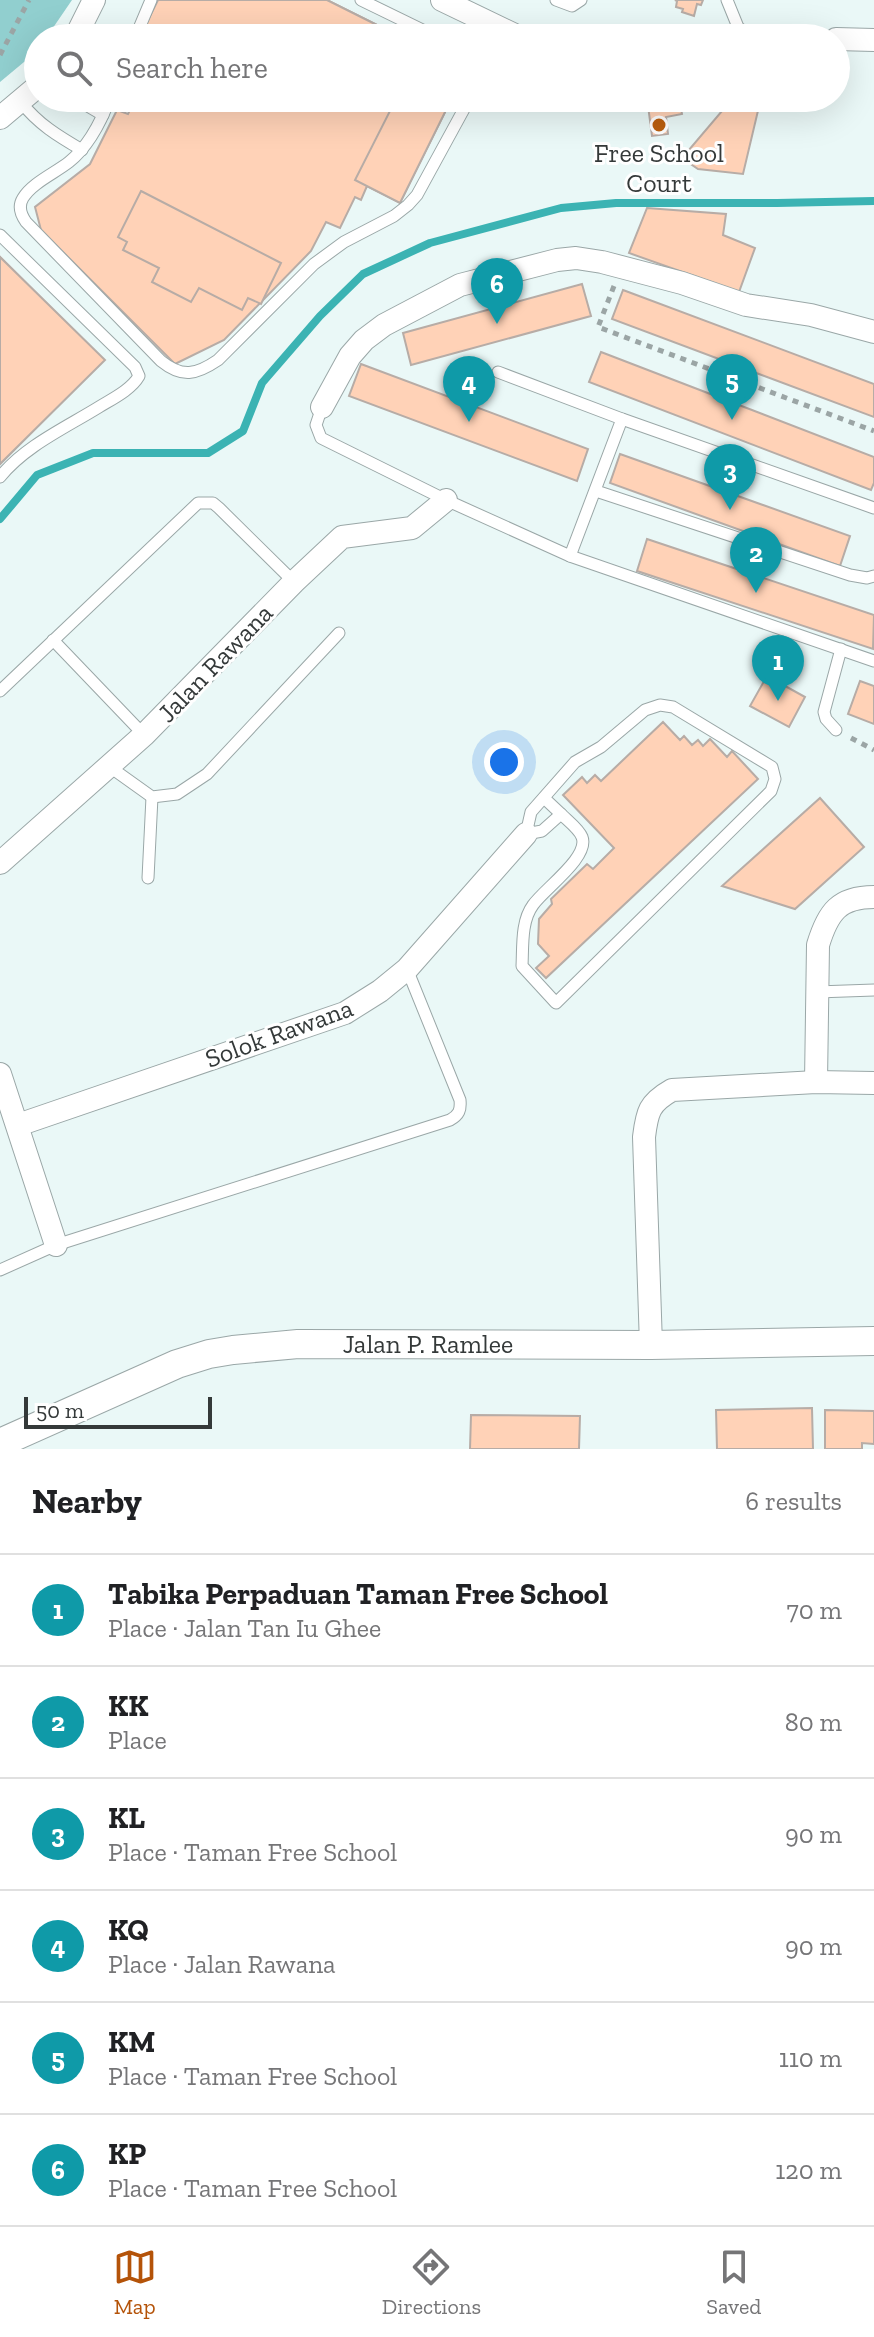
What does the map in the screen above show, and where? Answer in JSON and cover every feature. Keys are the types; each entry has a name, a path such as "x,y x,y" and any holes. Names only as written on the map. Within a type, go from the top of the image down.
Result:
{"street":[{"path":"82,24 94,0"},
{"path":"442,0 492,24"},
{"path":"850,39 874,40"},
{"path":"0,118 24,99"},
{"path":"322,407 350,356 384,325 447,291 557,260 576,258 621,267 682,283 746,305 811,315 874,332"},
{"name":"Jalan Rawana","path":"0,863 144,735 342,537 412,528 446,500"},
{"name":"Solok Rawana","path":"18,1125 345,1013 407,969 526,834"},
{"path":"816,1082 818,945 823,928 842,903 857,897 874,897"},
{"path":"0,1074 56,1245"},
{"path":"651,1345 644,1137 647,1114 657,1098 672,1090 816,1082 874,1083"},
{"name":"Jalan P. Ramlee","path":"0,1443 177,1364 233,1350 298,1344 651,1345 874,1341"}],"lane":[{"path":"141,24 151,0"},
{"path":"361,0 410,24"},
{"path":"556,0 572,6 581,0"},
{"path":"727,0 737,24"},
{"path":"21,102 24,106"},
{"path":"29,112 57,136 82,150"},
{"path":"98,112 103,115"},
{"path":"104,112 82,150 23,197 21,215 161,361 172,370 188,373 205,370 218,360 314,264 344,242 394,216 408,205 417,195 462,112"},
{"path":"0,235 135,367 139,376 135,383 114,398 25,452 0,477"},
{"path":"498,372 874,508"},
{"path":"322,407 316,425 321,438 446,500 570,556 874,661"},
{"path":"570,556 622,419"},
{"path":"596,491 850,575 874,576"},
{"path":"0,691 198,503 213,503 294,582"},
{"path":"110,767 152,797 177,794 207,774 339,633"},
{"path":"53,640 144,735"},
{"path":"836,730 824,712 841,649"},
{"path":"544,798 561,814 582,835 582,852 533,905 526,921 522,966 556,1003 771,791 775,779 772,767 673,707 660,705 645,710 601,747 575,762 531,812 526,834 542,831 561,814"},
{"path":"148,878 152,797"},
{"path":"0,1270 56,1245 457,1116 461,1108 460,1100 407,969"},
{"path":"817,992 874,990"}],"path":[{"path":"0,55 29,0"},
{"path":"621,267 598,327 874,431"},
{"path":"836,730 874,750"}],"shaded area":[{"path":"0,0 72,0 56,24 24,24 24,62 0,82"}],"building":[{"path":"158,0 327,0 375,24 263,23 146,24"},
{"path":"158,0 327,0 375,24 146,24"},
{"path":"675,0 703,0 701,5 697,4 694,16 676,7"},
{"path":"116,112 445,112 400,203 367,186 361,200 355,197 340,228 326,222 311,251 224,340 175,364 41,230 35,207 90,164"},
{"path":"389,112 445,112 400,203 355,180"},
{"path":"649,112 682,112 666,117 668,134 652,136"},
{"path":"721,112 758,112 743,174 698,169 682,158"},
{"path":"141,191 281,263 261,304 248,298 242,310 199,288 191,302 152,282 159,268 123,250 127,242 118,237"},
{"path":"647,208 726,214 723,235 755,248 739,292 629,253"},
{"path":"0,257 68,325 48,345 56,353 63,346 90,373 0,464"},
{"path":"0,257 105,360 0,464"},
{"path":"582,284 591,316 411,365 403,333"},
{"path":"623,290 874,384 874,417 612,319"},
{"path":"601,352 874,457 871,490 589,382"},
{"path":"361,364 588,449 577,481 349,396"},
{"path":"620,454 850,536 840,566 610,483"},
{"path":"647,539 874,615 873,649 637,571"},
{"path":"767,676 805,697 789,727 750,706"},
{"path":"860,681 874,686 874,724 848,714"},
{"path":"663,722 680,740 684,736 692,745 698,740 703,746 710,739 727,757 732,751 758,779 546,978 536,968 549,956 538,944 539,919 552,904 551,899 587,864 593,869 614,848 563,795 582,777 587,783 595,775 601,781"},
{"path":"820,798 864,847 795,909 722,886"},
{"path":"812,1408 813,1449 717,1449 716,1410"},
{"path":"825,1410 874,1411 874,1444 862,1443 862,1449 825,1449"},
{"path":"471,1415 580,1416 579,1449 470,1449"}],"waterway":[{"path":"0,519 37,475 93,453 208,453 243,431 262,383 320,316 363,274 430,243 561,208 616,203 874,201"}],"place":[{"name":"Free School Court","path":"659,125"},
{"name":"KP","path":"497,324"},
{"name":"KM","path":"732,420"},
{"name":"KQ","path":"469,422"},
{"name":"KL","path":"730,510"},
{"name":"KK","path":"756,593"},
{"name":"Tabika Perpaduan Taman Free School","path":"778,701"}]}
